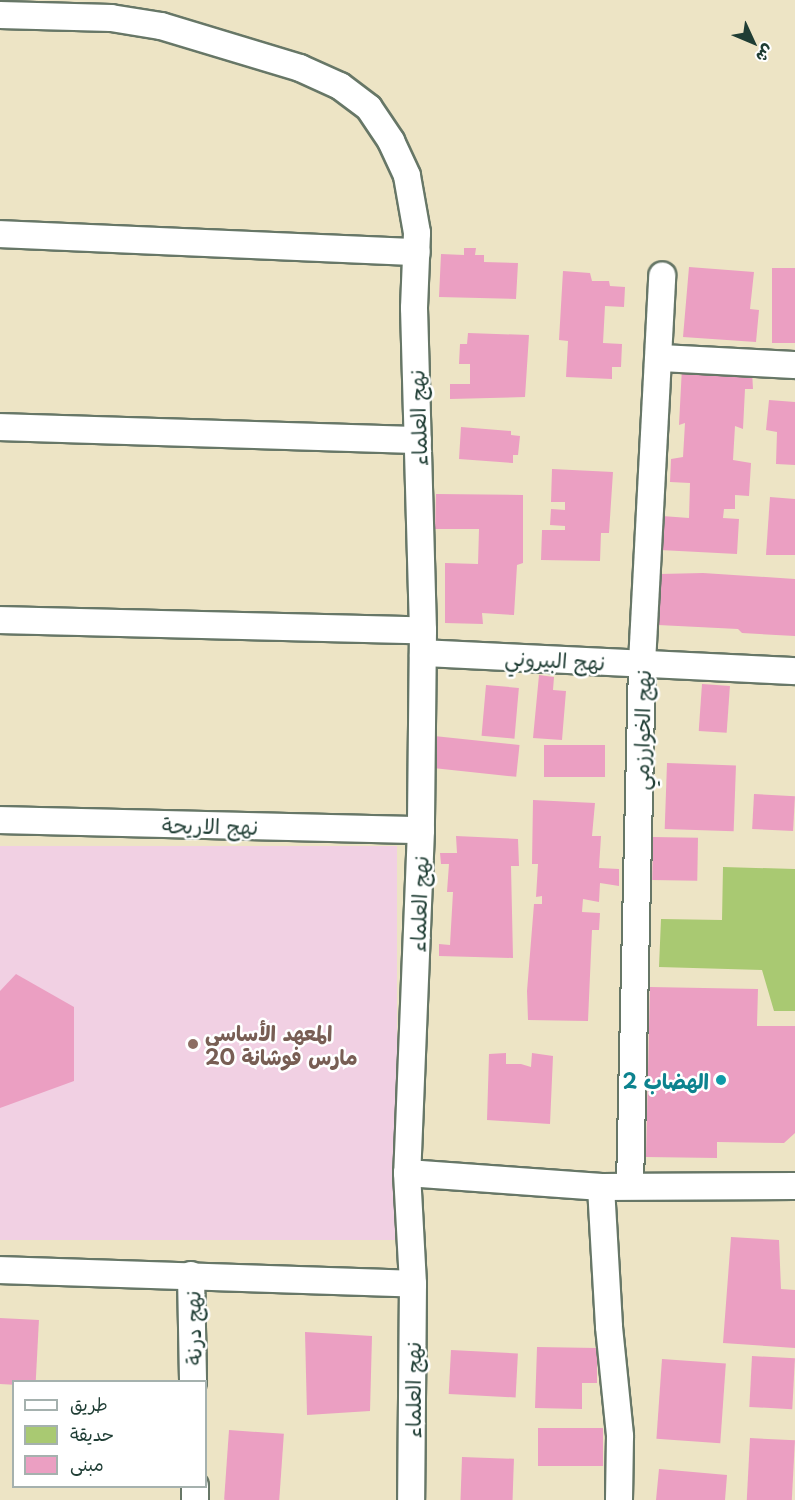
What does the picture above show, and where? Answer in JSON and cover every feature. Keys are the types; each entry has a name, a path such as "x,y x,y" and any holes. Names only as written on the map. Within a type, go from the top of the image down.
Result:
{"street":[{"name":"نهج العلماء","path":"0,15 111,18 161,26 300,68 340,87 369,108 395,150 407,176 417,232 414,308 423,641 421,830 407,1173 412,1284 411,1500"},
{"path":"0,234 417,252"},
{"name":"نهج الخوارزمي","path":"630,1185 642,663 660,358 662,276"},
{"path":"660,358 795,365"},
{"path":"0,427 418,440"},
{"name":"نهج البيروني","path":"0,620 423,641 642,663 795,671"},
{"name":"نهج الاريحة","path":"0,820 421,830"},
{"path":"407,1173 601,1186 795,1186"},
{"path":"601,1186 609,1327 620,1436 619,1500"},
{"path":"0,1270 412,1284"},
{"name":"نهج درنة","path":"191,1275 193,1380"}],"shaded area":[{"name":"المعهد الأساسي 20 مارس فوشانة","path":"0,846 397,846 397,1240 0,1240"}],"green space":[{"path":"723,867 795,869 795,1011 774,1011 762,970 659,967 661,919 722,920"}],"building":[{"path":"464,248 476,248 475,255 484,255 484,262 518,263 516,299 439,297 441,254 464,255"},
{"path":"689,267 754,272 750,309 759,310 756,342 683,337"},
{"path":"772,268 795,268 795,343 772,343"},
{"path":"563,271 590,273 592,281 609,281 610,286 625,287 624,307 605,306 603,343 622,344 621,367 612,367 612,379 566,377 568,341 559,340"},
{"path":"468,333 529,335 525,397 450,399 450,384 470,384 470,364 459,364 460,344 467,344"},
{"path":"682,367 752,371 753,389 745,389 743,429 735,426 733,460 751,463 749,496 735,495 735,509 724,509 723,518 739,519 737,554 660,550 662,516 689,518 690,483 670,482 671,459 683,457 685,423 679,425"},
{"path":"769,400 795,402 795,465 776,464 777,432 766,430"},
{"path":"461,427 511,431 511,435 520,436 518,455 513,455 513,463 459,459"},
{"path":"552,469 613,472 609,533 601,533 600,561 541,560 542,530 565,530 565,526 550,525 551,509 565,510 565,502 551,502"},
{"path":"436,494 523,495 523,563 517,565 514,615 482,613 483,624 445,623 445,563 478,564 479,529 435,529"},
{"path":"770,497 795,499 795,555 766,555"},
{"path":"703,573 795,579 795,636 742,633 738,629 658,625 660,574"},
{"path":"539,675 554,677 553,690 566,691 562,740 533,738"},
{"path":"702,684 730,686 727,733 699,731"},
{"path":"486,685 519,688 514,739 482,736"},
{"path":"434,736 520,745 516,777 431,768"},
{"path":"544,745 605,745 605,777 544,777"},
{"path":"667,763 736,765 734,831 665,829"},
{"path":"754,794 795,796 793,831 752,829"},
{"path":"533,800 595,803 592,836 601,836 599,868 619,869 619,886 600,883 599,902 583,899 582,912 600,913 599,930 592,930 588,1021 528,1020 527,991 534,904 542,904 542,896 536,897 538,864 532,864"},
{"path":"456,836 518,839 519,866 511,866 513,958 439,956 439,944 450,945 453,892 447,892 449,864 441,864 440,853 457,853"},
{"path":"653,837 698,838 697,881 652,880"},
{"path":"16,974 74,1007 74,1081 0,1108 0,991"},
{"name":"الهضاب 2","path":"650,987 758,989 757,1026 795,1026 795,1133 784,1143 717,1142 717,1158 646,1157"},
{"path":"506,1053 506,1064 531,1067 532,1053 553,1056 550,1124 487,1120 489,1054"},
{"path":"731,1237 779,1240 781,1289 795,1290 795,1348 723,1343"},
{"path":"0,1318 39,1320 36,1380 12,1380 12,1385 0,1384"},
{"path":"305,1332 372,1336 370,1411 307,1415"},
{"path":"537,1347 597,1348 597,1383 582,1383 582,1409 535,1408"},
{"path":"451,1350 518,1354 516,1397 449,1394"},
{"path":"752,1356 795,1358 792,1409 749,1407"},
{"path":"662,1359 726,1363 720,1443 656,1439"},
{"path":"538,1428 603,1428 603,1466 538,1466"},
{"path":"229,1430 284,1434 279,1500 224,1500"},
{"path":"750,1438 795,1440 792,1500 747,1500"},
{"path":"462,1457 514,1459 513,1500 460,1500"},
{"path":"659,1469 727,1475 725,1500 656,1500"}],"place":[{"name":"المعهد الأساسي 20 مارس فوشانة","path":"193,1044"},
{"name":"الهضاب 2","path":"721,1080"}]}
